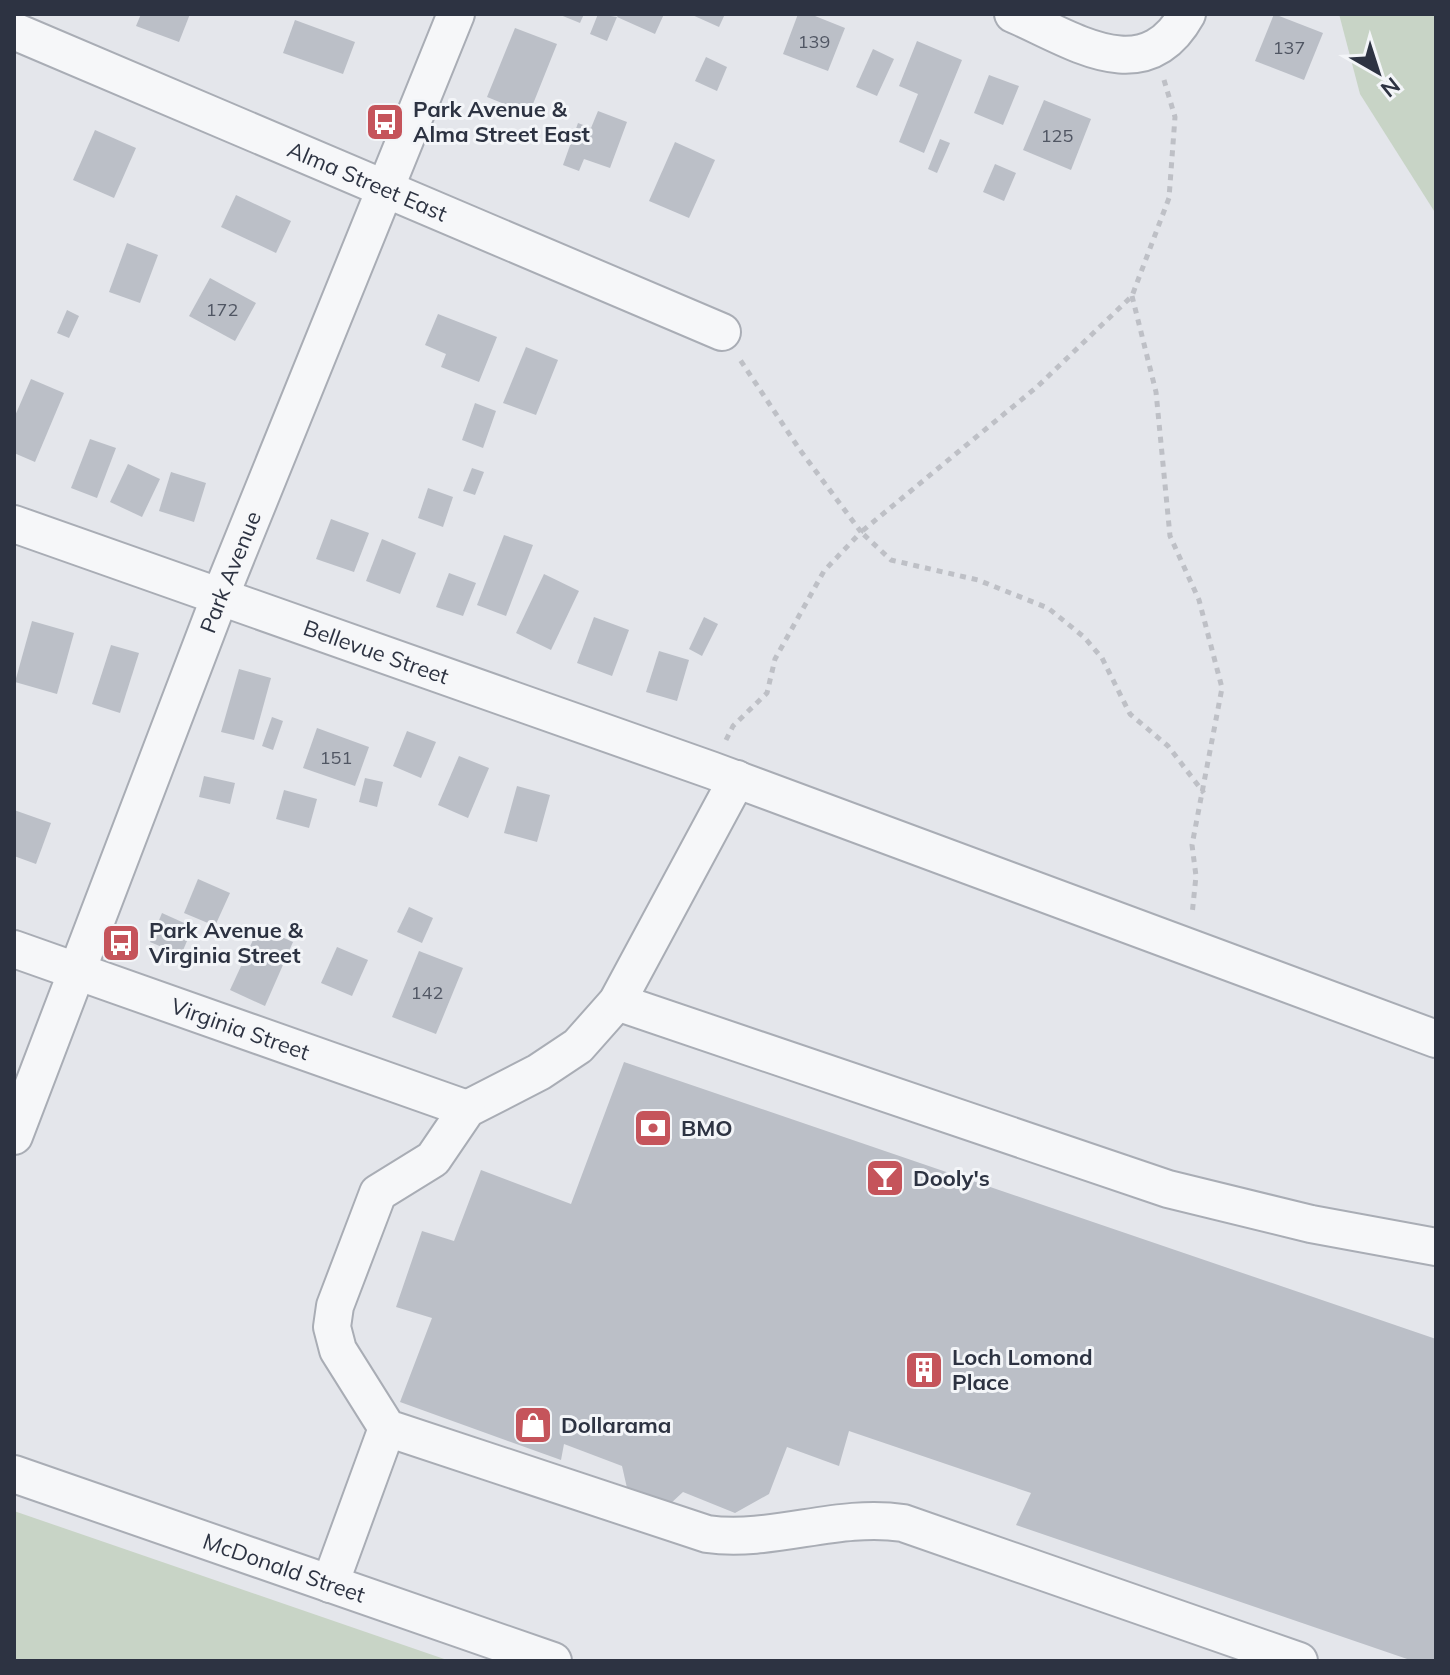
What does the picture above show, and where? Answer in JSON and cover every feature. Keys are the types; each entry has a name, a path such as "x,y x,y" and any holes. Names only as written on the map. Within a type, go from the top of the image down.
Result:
{"street":[{"name":"Park Avenue","path":"14,1136 219,599 456,14"},
{"path":"1013,14 1104,53 1129,57 1156,50 1176,33 1187,14"},
{"name":"Alma Street East","path":"14,31 722,332"},
{"name":"Bellevue Street","path":"14,524 219,599 724,774 1436,1039"},
{"path":"724,774 617,1002 578,1046 539,1072 467,1109 433,1159 378,1193 335,1306 332,1327 338,1350 387,1428 707,1534 735,1538 855,1521 903,1523 1299,1661"},
{"name":"Virginia Street","path":"14,949 467,1109"},
{"path":"617,1002 1168,1189 1311,1224 1436,1247"},
{"path":"330,1584 387,1428"},
{"name":"McDonald Street","path":"14,1474 553,1661"}],"path":[{"path":"724,774 733,726 767,693 775,659 824,571 861,532 1038,386 1132,296 1169,198 1175,117 1156,50"},
{"path":"1132,296 1156,392 1170,536 1199,600 1222,688 1192,845 1196,876 1189,949"},
{"path":"722,332 800,450 861,532 891,560 978,580 1048,608 1084,637 1102,658 1130,714 1168,746 1204,793"}],"green space":[{"path":"1339,14 1436,14 1436,214 1360,94"},
{"path":"14,1511 450,1661 14,1661"}],"building":[{"path":"141,14 190,14 179,42 136,26"},
{"path":"558,14 584,14 580,23"},
{"path":"598,14 617,17 607,41 590,34"},
{"path":"619,14 664,14 655,34 617,17"},
{"path":"690,14 725,14 719,27"},
{"path":"798,14 810,14 845,28 828,71 783,54"},
{"path":"1274,14 1323,33 1304,80 1255,61"},
{"path":"295,20 355,42 343,74 283,53"},
{"path":"515,28 557,44 529,114 487,97"},
{"path":"917,41 962,60 924,153 899,142 918,94 899,86"},
{"path":"873,49 894,59 877,96 856,87"},
{"path":"706,57 727,67 717,91 695,81"},
{"path":"989,75 1019,86 1003,125 974,113"},
{"path":"1044,100 1091,119 1071,170 1023,150"},
{"path":"598,111 627,122 610,168 584,159 579,171 563,165 578,123 591,128"},
{"path":"95,130 136,148 114,198 73,180"},
{"path":"940,139 950,143 937,173 928,169"},
{"path":"675,142 715,160 689,218 649,201"},
{"path":"995,164 1016,173 1004,201 983,192"},
{"path":"236,195 291,221 276,253 221,227"},
{"path":"127,243 158,255 140,303 109,292"},
{"path":"210,278 256,303 235,341 189,316"},
{"path":"67,310 79,316 69,338 57,333"},
{"path":"438,314 497,337 479,382 441,367 446,354 425,345"},
{"path":"526,347 558,360 536,415 503,403"},
{"path":"31,379 64,393 35,462 14,453 14,418"},
{"path":"475,403 496,411 483,448 462,440"},
{"path":"90,439 116,448 97,498 71,488"},
{"path":"128,464 160,479 142,517 110,502"},
{"path":"472,468 484,472 475,495 463,491"},
{"path":"171,472 206,483 194,522 159,511"},
{"path":"428,488 453,497 443,527 418,518"},
{"path":"331,519 369,533 354,572 316,559"},
{"path":"504,535 533,545 506,616 477,605"},
{"path":"382,539 416,553 400,594 366,581"},
{"path":"449,573 476,583 463,616 436,607"},
{"path":"544,574 579,591 551,650 516,633"},
{"path":"594,617 629,630 612,676 577,663"},
{"path":"704,617 718,624 702,656 689,649"},
{"path":"32,621 74,633 57,694 15,682"},
{"path":"111,645 139,653 120,713 92,704"},
{"path":"659,651 689,660 677,701 646,692"},
{"path":"239,669 271,678 254,740 221,732"},
{"path":"272,717 283,721 273,750 262,746"},
{"path":"317,728 369,747 355,786 303,768"},
{"path":"407,731 436,742 421,778 393,766"},
{"path":"459,756 489,768 468,818 438,805"},
{"path":"204,776 235,783 230,804 199,797"},
{"path":"365,778 383,782 377,807 359,802"},
{"path":"517,786 550,795 537,842 504,833"},
{"path":"284,790 317,799 309,828 276,819"},
{"path":"14,810 51,823 36,864 14,856"},
{"path":"198,879 230,893 215,926 184,913"},
{"path":"409,907 433,918 422,943 397,932"},
{"path":"162,913 193,927 181,955 150,942"},
{"path":"259,927 293,942 265,1006 230,990"},
{"path":"337,947 368,960 352,996 321,983"},
{"path":"419,951 463,968 436,1034 392,1017"},
{"name":"Loch Lomond Place","path":"624,1062 1436,1339 1436,1661 1413,1661 1016,1525 1031,1493 849,1431 839,1466 787,1447 769,1494 735,1513 683,1492 670,1504 627,1488 622,1466 564,1444 561,1460 400,1402 432,1318 396,1307 422,1231 454,1241 481,1170 571,1204"}],"place":[{"name":"Park Avenue & Alma Street East","path":"385,122"},
{"name":"Park Avenue & Virginia Street","path":"121,943"},
{"name":"BMO","path":"653,1128"},
{"name":"Dooly's","path":"885,1178"},
{"name":"Loch Lomond Place","path":"924,1370"},
{"name":"Dollarama","path":"533,1425"}]}
